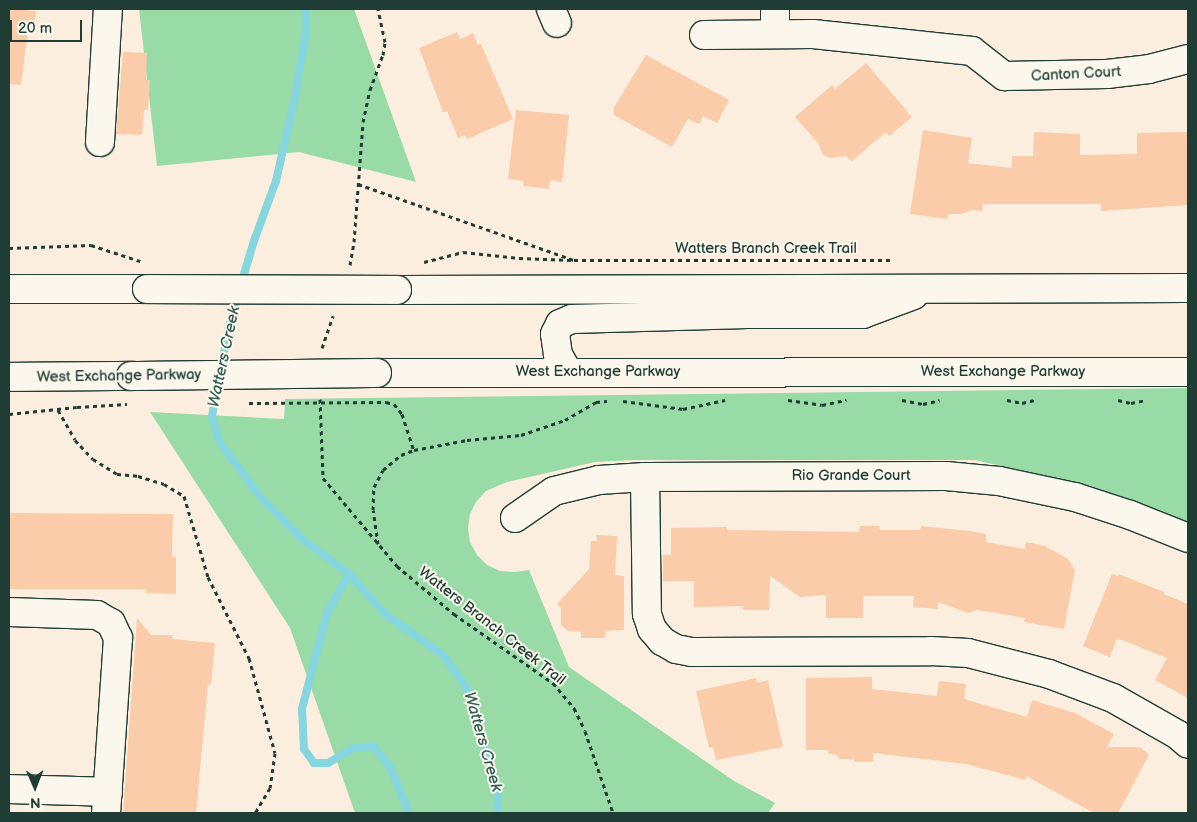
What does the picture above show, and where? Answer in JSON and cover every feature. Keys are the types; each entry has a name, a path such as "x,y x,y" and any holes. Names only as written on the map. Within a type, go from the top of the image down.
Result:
{"main road":[{"path":"100,142 108,9"},
{"path":"704,35 775,21"},
{"name":"Canton Court","path":"775,21 843,36 972,51 1004,76 1106,74 1149,69 1188,58"},
{"path":"9,289 149,277 397,290 1188,288"},
{"path":"568,372 558,355 554,334 560,324 572,319 738,314 863,314 932,289"},
{"name":"West Exchange Parkway","path":"9,377 568,372 1188,372"},
{"name":"Rio Grande Court","path":"515,518 554,491 599,480 645,477 946,476 991,480 1075,496 1188,538"},
{"path":"645,477 647,614 652,629 662,641 676,649 692,652 930,651 968,654 1049,674 1113,698 1178,735 1188,744"},
{"path":"9,612 97,615 111,623 118,638 107,803 9,789"}],"path":[{"path":"348,272 354,242 363,122 370,90 385,42 378,9"},
{"name":"Watters Branch Creek Trail","path":"358,184 574,260 901,260"},
{"path":"9,248 91,245 125,254 149,277"},
{"path":"418,264 463,252 520,258 574,260"},
{"path":"321,352 336,308"},
{"name":"Watters Branch Creek Trail","path":"319,390 323,478 397,566 454,614 553,683 574,708 585,732 613,813"},
{"path":"898,399 923,404 948,398"},
{"path":"779,399 822,405 847,400"},
{"path":"1002,399 1022,403 1039,399"},
{"path":"1114,399 1131,403 1149,399"},
{"path":"378,544 372,510 374,487 383,470 392,461 414,450 467,440 521,435 565,420 596,402 609,400"},
{"path":"616,400 683,409 726,400"},
{"path":"240,403 386,402 394,404 402,414 414,450"},
{"path":"9,414 133,404"},
{"path":"58,410 75,440 93,459 117,474 138,476 164,484 184,496 208,577 249,658 275,753 270,788 255,813"}],"green space":[{"path":"139,9 354,9 416,182 299,152 157,166"},
{"path":"1188,388 1188,522 1091,486 975,460 633,460 595,462 507,482 486,491 476,502 470,514 468,528 470,542 477,555 487,565 500,571 515,572 529,570 569,667 734,781 775,803 768,813 355,813 290,628 150,412 284,419 285,399"}],"building":[{"path":"9,9 36,11 33,32 28,31 21,85 9,84"},
{"path":"457,32 460,39 473,33 478,45 481,44 513,119 467,139 465,135 458,138 447,111 443,112 419,48"},
{"path":"123,52 147,53 146,80 150,80 148,110 144,110 142,135 116,134"},
{"path":"646,55 729,100 717,123 703,116 699,124 688,119 672,147 614,115 614,107"},
{"path":"866,63 912,117 889,136 886,132 852,161 845,156 831,158 823,155 818,143 795,117 832,85 835,89"},
{"path":"516,110 569,115 562,182 550,180 549,189 523,186 524,181 508,179"},
{"path":"923,130 972,138 968,163 1012,168 1012,156 1033,156 1034,132 1080,134 1080,155 1137,154 1137,133 1188,132 1188,205 1101,211 1101,204 983,204 982,211 972,210 962,214 948,214 947,219 910,214"},
{"path":"9,513 173,514 172,557 176,557 176,594 146,593 146,589 9,589"},
{"path":"860,526 879,526 879,530 920,530 921,526 970,531 986,534 986,542 1025,549 1026,542 1045,546 1068,559 1075,570 1064,629 1024,622 1025,618 978,610 968,613 938,602 938,609 913,607 914,596 863,596 863,618 826,618 826,595 800,597 770,576 769,610 743,610 743,606 694,607 694,581 663,581 663,555 671,555 671,528 727,527 727,530 859,532"},
{"path":"596,535 617,536 615,575 624,576 624,630 605,631 605,638 581,638 581,632 568,631 561,625 561,608 557,604 589,569 591,541 597,541"},
{"path":"1112,574 1118,576 1118,574 1164,592 1164,594 1188,604 1188,698 1155,680 1167,658 1117,638 1110,657 1083,646"},
{"path":"137,618 151,635 173,635 172,639 215,643 211,685 208,684 196,813 123,813"},
{"path":"872,677 872,689 937,696 939,681 966,684 964,699 1027,717 1032,700 1075,713 1114,734 1107,747 1137,747 1149,755 1118,813 1094,813 1026,776 1025,780 966,764 873,753 873,762 854,762 854,759 839,759 839,756 828,753 828,750 806,750 806,678"},
{"path":"756,678 757,683 768,680 783,747 716,760 713,747 709,748 696,691"}],"waterway":[{"name":"Watters Creek","path":"241,284 254,241 276,181 295,97 306,30 306,9"},
{"name":"Watters Creek","path":"238,295 229,326 212,416 219,441 256,492 302,539 349,574 385,614 443,655 468,690 498,790 498,813"},
{"path":"349,574 327,613 302,709 304,749 314,763 328,763 353,748 373,746 390,767 409,813"}]}
